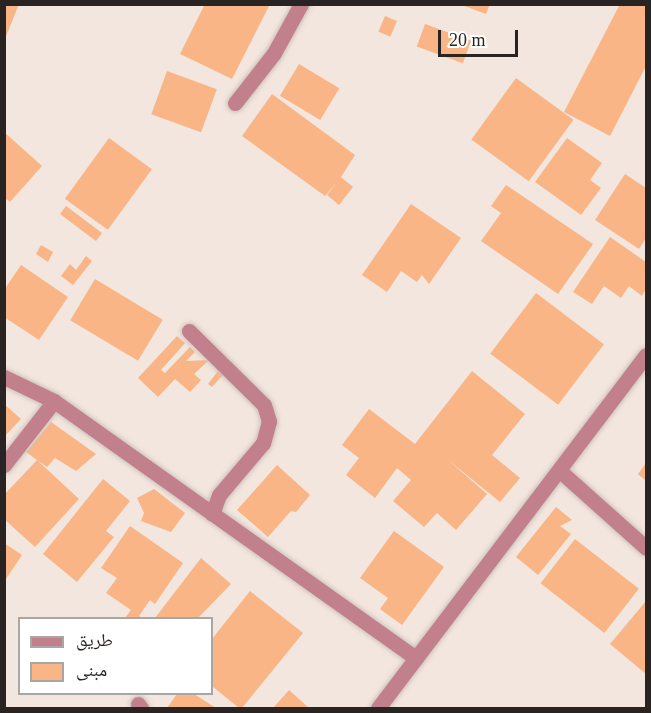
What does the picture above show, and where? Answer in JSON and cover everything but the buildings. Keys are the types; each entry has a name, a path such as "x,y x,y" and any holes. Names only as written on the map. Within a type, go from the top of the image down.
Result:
{"street":[{"path":"235,103 274,52 301,4"},
{"path":"189,331 264,405 269,420 263,443 219,495 212,514"},
{"path":"378,708 646,355"},
{"path":"4,377 54,401 416,658"},
{"path":"4,465 54,401"},
{"path":"560,471 646,548"}]}
